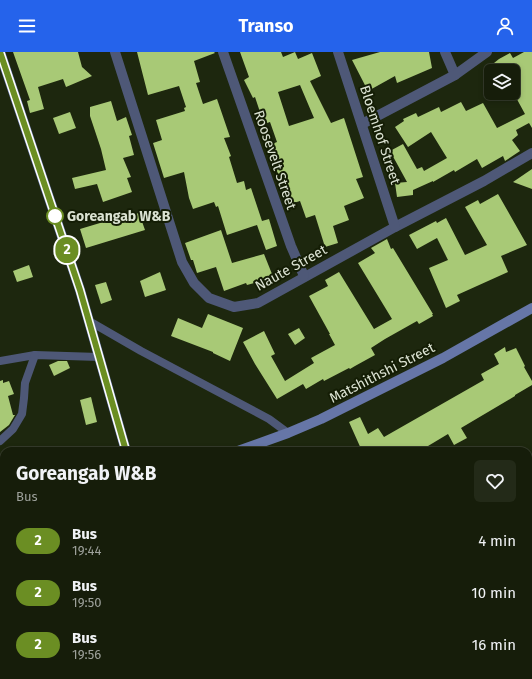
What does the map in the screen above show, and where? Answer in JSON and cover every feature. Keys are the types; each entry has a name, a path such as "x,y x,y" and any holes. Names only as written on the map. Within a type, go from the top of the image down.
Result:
{"street":[{"path":"0,52 89,321 125,447"},
{"name":"Naute Street","path":"115,52 182,262 194,283 209,298 234,307 258,303 304,276 484,181 532,153"},
{"name":"Roosevelt Street","path":"223,52 291,246 304,276"},
{"name":"Bloemhof Street","path":"338,52 395,227"},
{"path":"445,52 455,76"},
{"path":"362,124 455,76 487,52"},
{"name":"Matshithshi Street","path":"249,447 322,419 443,358 532,308"}],"lane":[{"path":"89,321 141,351 269,419 288,433"},
{"path":"0,361 35,355 99,357"},
{"path":"0,441 13,429 22,414 25,383 35,355"}],"building":[{"path":"13,52 78,52 82,67 92,76 66,87 63,79 38,87 44,109 30,113 27,101 30,100"},
{"path":"137,52 215,53 194,61 200,82 196,83 203,104 217,99 230,137 224,138 231,156 229,157 237,183 244,181 246,190 251,188 262,221 269,219 277,246 266,250 257,225 227,235 218,206 216,207 214,202 193,209 189,198 184,172 164,178 153,143 162,140 156,120 185,111 184,108 186,107 179,86 148,95"},
{"path":"240,52 281,52 283,57 295,52 298,59 312,53 321,76 310,81 331,123 344,118 363,177 356,179 364,198 344,206 349,220 333,226 338,243 325,247 315,215 306,218 300,201 287,205 280,187 283,186 267,146 277,142 270,122 264,124 255,97 253,98 244,80 249,77","holes":["300,85 314,118 289,126 278,92"]},
{"path":"380,52 429,52 432,68 397,83 395,76 368,91 352,60"},
{"path":"524,52 532,52 532,128 529,123 516,130 518,135 512,140 520,151 505,161 503,156 482,168 477,159 455,172 454,170 433,182 413,190 413,195 397,197 395,183 407,182 390,151 403,144 417,169 422,167 424,171 447,158 431,132 408,147 395,127 404,121 403,119 416,113 418,117 439,107 441,112 461,102 466,111 483,103 497,128 525,114 517,100 520,100 520,64 493,64 510,53 513,58"},
{"path":"111,101 117,121 126,117 132,135 129,136 134,155 123,158 131,177 127,178 132,192 103,202 97,184 75,189 72,178 106,170 90,116 90,107"},
{"path":"70,112 76,128 59,134 53,118"},
{"path":"532,169 532,189 513,182"},
{"path":"498,194 527,245 501,256 508,272 457,295 460,301 446,308 429,268 448,260 437,238 417,249 409,235 436,221 437,223 446,218 465,255 487,245 465,207 478,200 480,204"},
{"path":"139,213 145,230 86,248 80,229"},
{"path":"221,230 232,263 264,254 274,279 263,283 262,281 247,285 246,283 224,291 216,267 197,273 185,243"},
{"path":"387,239 391,249 393,248 433,316 419,324 417,321 385,339 371,348 375,355 350,369 349,368 324,381 323,379 306,389 303,384 277,399 243,342 264,331 275,354 271,356 285,381 314,363 311,358 335,345 309,296 328,286 325,280 339,272 374,329 392,319 358,263 375,253 371,248"},
{"path":"29,265 33,277 17,282 13,271"},
{"path":"160,272 166,290 145,297 140,281"},
{"path":"106,282 112,300 101,304 95,285"},
{"path":"208,314 243,328 230,361 213,352 171,336 178,318 202,328"},
{"path":"299,328 305,338 295,345 288,334"},
{"path":"505,347 506,352 516,348 532,381 532,385 461,428 467,438 454,445 448,434 428,447 360,447 349,422 360,417 368,434 378,428 384,437 484,380 481,374 499,364 494,354"},
{"path":"58,361 67,361 70,368 54,376 49,365"},
{"path":"3,380 3,383 9,381 14,394 8,396 13,415 15,415 9,425 0,432 0,381"},
{"path":"91,397 97,422 86,425 80,400"}],"bus line":[{"name":"2","path":"0,52 80,290 125,447"}],"place":[{"name":"Goreangab W&B","path":"55,216"}]}
